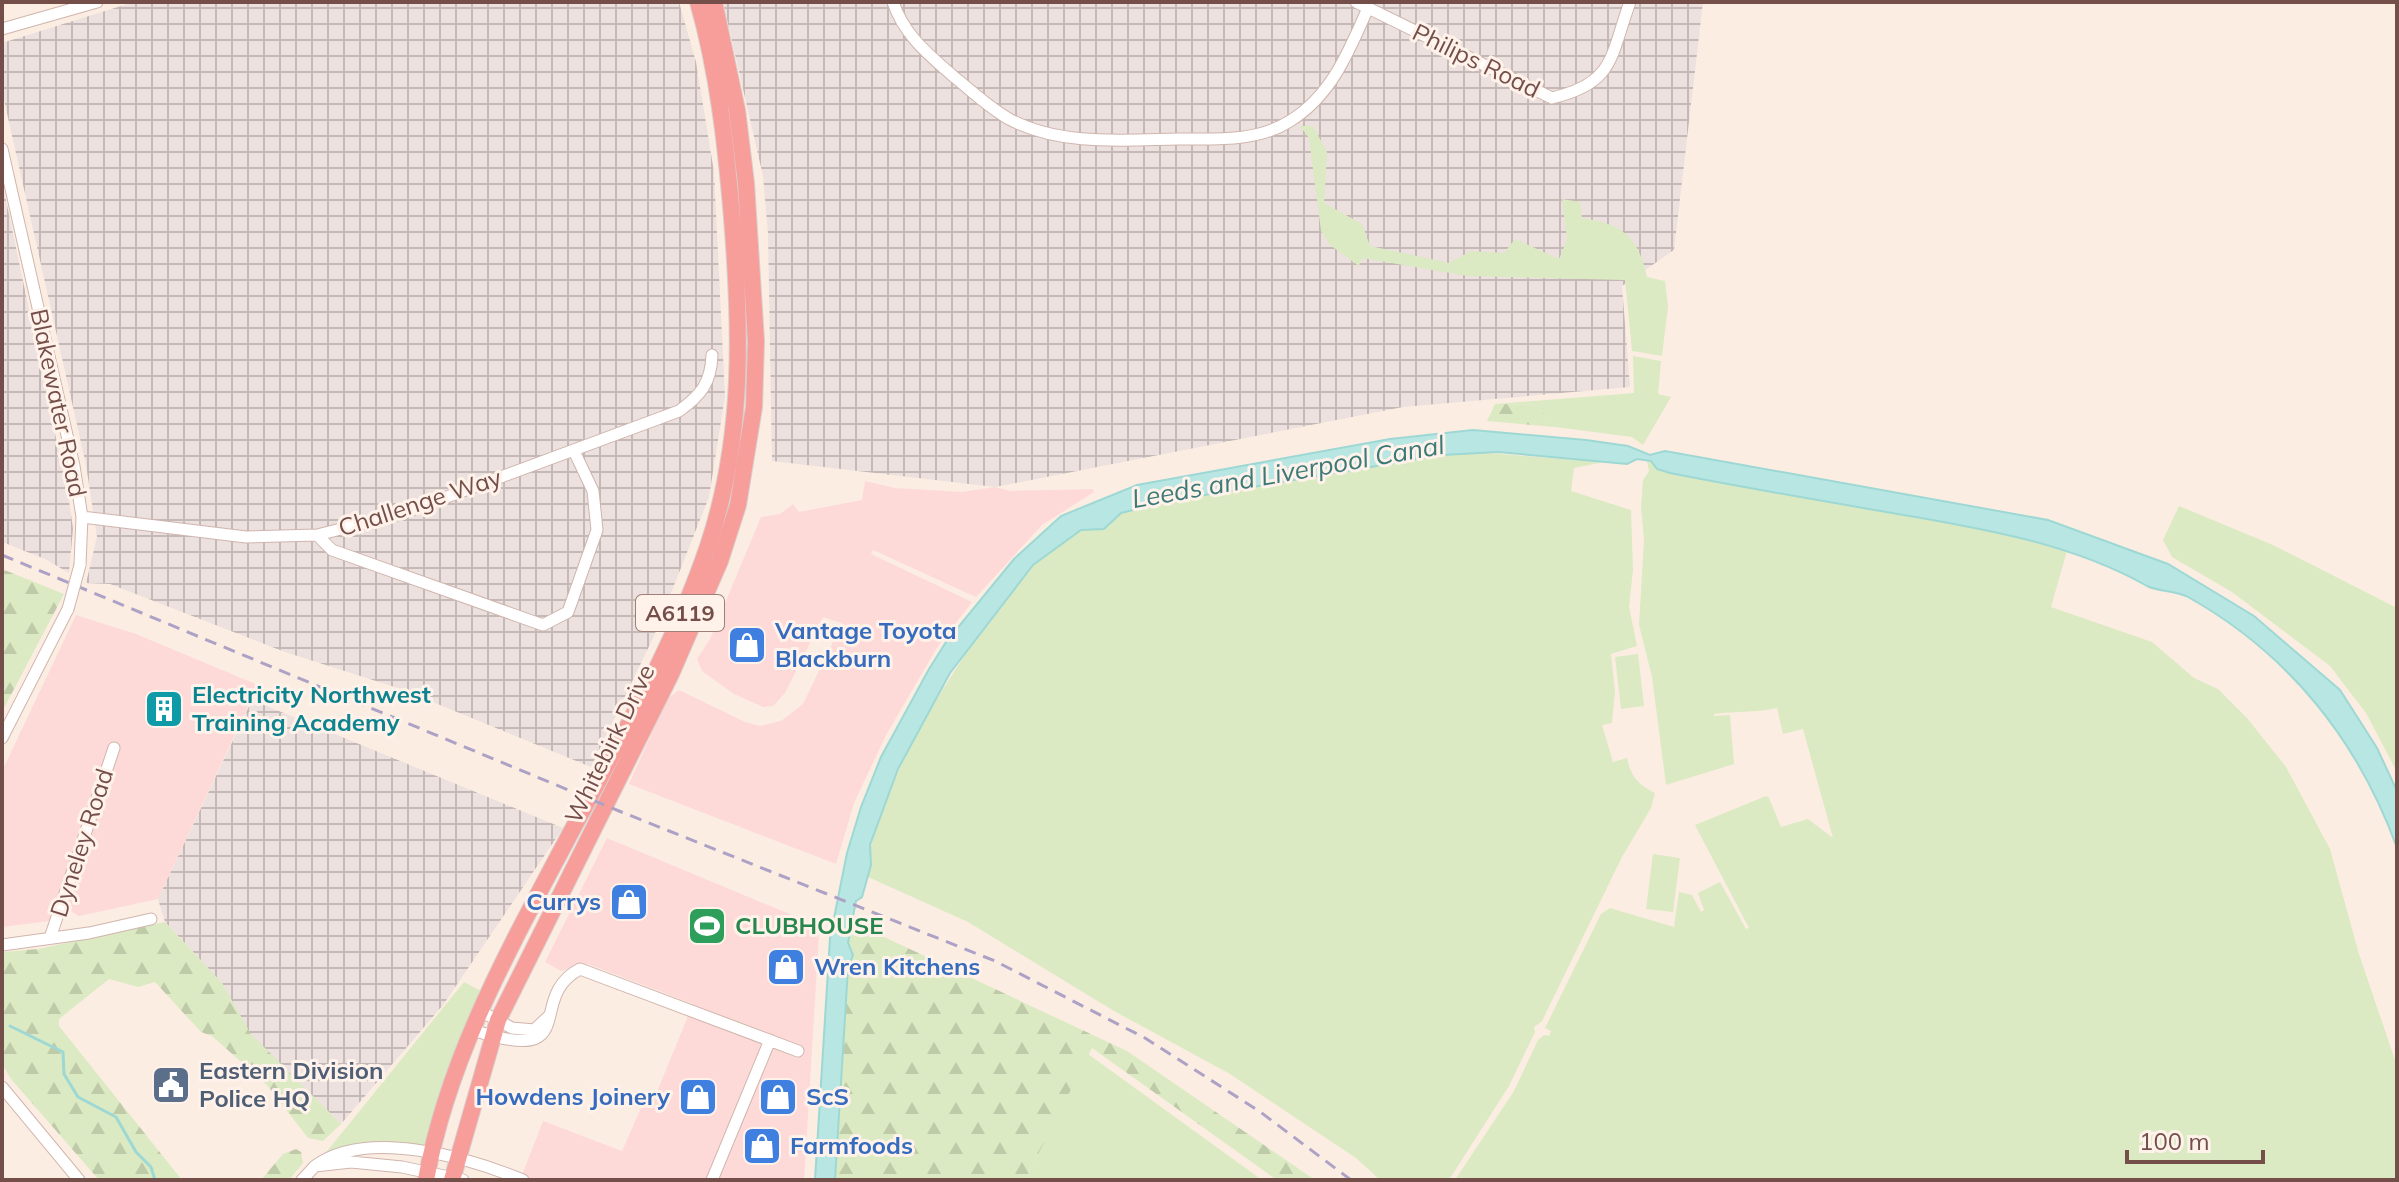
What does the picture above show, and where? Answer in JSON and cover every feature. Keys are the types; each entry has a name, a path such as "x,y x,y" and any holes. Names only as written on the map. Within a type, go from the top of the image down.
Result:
{"highway":[{"name":"Whitebirk Drive","path":"429,1169 480,1011 627,727 688,597 723,494 738,399 737,277 721,113 698,2"},
{"name":"Whitebirk Drive","path":"452,1180 495,1028 671,674 720,561 738,505 754,407 756,341 739,124 714,2"}],"street":[{"path":"2,29 97,2"},
{"path":"893,2 899,18 919,46 991,107 1025,126 1099,140 1230,139 1274,129 1289,122 1327,89 1349,52 1368,8"},
{"name":"Philips Road","path":"1356,2 1552,98 1581,91 1598,81 1630,2"},
{"name":"Blakewater Road","path":"2,149 74,466 82,517 80,565 68,609 2,738"},
{"name":"Challenge Way","path":"82,517 246,537 317,535 401,514 679,411 700,395 711,377 712,355"},
{"path":"317,535 332,550 543,625 568,612 597,530 593,491 574,451"},
{"name":"Dyneley Road","path":"50,938 114,748"},
{"path":"2,945 151,919"},
{"path":"473,1030 534,1030 552,1012 566,979 580,969 798,1051"},
{"path":"480,1011 495,1028"},
{"path":"712,1180 770,1040"},
{"path":"2,1087 79,1180"},
{"path":"302,1180 332,1154 362,1147 429,1169 452,1180 463,1180"},
{"path":"315,1166 351,1162 429,1169 456,1160 521,1180"}],"shaded area":[{"path":"134,2 679,2 696,62 714,172 725,396 709,497 654,636 591,767 401,689 285,652 110,584 86,583 97,537 86,465 2,91 2,43"},
{"path":"723,2 1703,2 1674,250 1622,286 1630,387 1403,407 995,487 772,461 768,234 763,176"},
{"path":"2,181 69,500 73,529 69,573 45,559 2,542"},
{"path":"865,481 895,488 962,492 995,487 1010,491 1093,489 1094,492 1042,525 976,597 873,550 871,554 972,602 938,646 886,735 854,803 836,864 629,784 667,699 679,690 745,722 760,726 781,721 803,704 842,623 823,617 785,693 773,706 763,707 734,694 702,671 697,659 710,639 761,517 780,514 793,504 799,512 862,500"},
{"path":"76,615 136,634 258,685 158,899 79,916 72,912 53,914 50,921 2,927 2,771"},
{"path":"252,700 563,828 443,1005 341,1124 250,1034 222,983 165,922 158,899"},
{"path":"607,838 811,923 819,935 804,1180 520,1180 543,1121 622,1151 645,1099 654,1099 693,1004 588,964 561,971 545,962"}],"green space":[{"path":"1300,126 1313,126 1327,152 1324,203 1362,224 1370,246 1449,263 1471,251 1504,253 1515,239 1559,259 1567,240 1562,199 1580,202 1582,218 1608,224 1626,234 1639,251 1647,277 1665,281 1668,307 1662,356 1632,351 1625,280 1468,276 1362,258 1359,266 1330,245 1321,231 1309,138"},
{"path":"1633,356 1661,361 1658,394 1671,397 1643,445 1632,437 1555,427 1556,422 1542,418 1544,405 1495,404 1634,393"},
{"path":"1495,404 1545,405 1543,418 1557,422 1555,427 1487,421"},
{"path":"1473,452 1604,462 1574,468 1571,491 1631,510 1633,570 1629,607 1637,646 1611,654 1615,692 1612,723 1602,725 1613,762 1627,758 1636,779 1655,793 1651,808 1622,857 1542,1021 1534,1027 1535,1032 1509,1086 1449,1180 1380,1180 1356,1158 1230,1074 1114,1011 968,922 868,877 871,865 868,856 882,810 913,737 979,632 1033,565 1050,550 1081,530 1094,530 1121,513 1175,500 1381,463"},
{"path":"1647,461 1769,491 1978,528 2067,551 2051,607 2152,642 2194,678 2218,689 2247,718 2286,767 2330,849 2359,954 2397,1066 2397,1180 1455,1180 1514,1091 1538,1040 1544,1035 1549,1036 1551,1031 1545,1028 1601,914 1610,908 1674,927 1679,892 1692,895 1701,912 1704,910 1698,893 1720,882 1746,929 1749,928 1695,825 1766,796 1781,827 1808,819 1833,838 1803,729 1783,734 1777,708 1714,714 1730,715 1734,764 1666,785 1652,677 1639,625 1644,540 1641,507 1643,480 1649,471"},
{"path":"2179,506 2273,545 2397,608 2397,772 2366,713 2330,666 2232,592 2172,557 2163,540"},
{"path":"2,569 64,594 2,712"},
{"path":"1638,654 1644,706 1621,709 1615,657"},
{"path":"1653,854 1680,858 1673,912 1646,909"},
{"path":"850,921 1127,1051 1315,1180 1277,1180 1092,1048 1025,1180 835,1180"},
{"path":"165,922 222,983 251,1034 341,1124 323,1141 308,1138 267,1085 212,1036 201,1032 155,982 138,987 109,979 59,1019 59,1026 182,1180 99,1180 11,1079 2,1064 2,952 38,949"},
{"path":"464,982 487,994 432,1155 394,1148 319,1161"},
{"path":"1088,1054 1262,1180 1025,1180"},
{"path":"296,1149 301,1152 303,1163 289,1180 261,1180 283,1154"}],"water":[{"name":"Leeds and Liverpool Canal","path":"1473,430 1586,440 1628,446 1650,455 1665,451 2048,520 2168,564 2254,616 2340,690 2377,748 2397,791 2397,848 2362,771 2340,736 2288,673 2257,645 2224,619 2188,597 2152,588 2118,571 2057,548 1962,526 1670,473 1657,469 1651,461 1637,459 1627,464 1498,452 1442,455 1175,500 1121,513 1104,529 1081,530 1033,565 950,673 898,769 870,845 871,865 862,897 856,901 848,943 853,955 848,968 835,1180 815,1180 830,938 847,853 861,807 881,757 929,669 946,642 1014,559 1061,516 1137,485 1390,439"}],"waterway":[{"path":"10,1026 63,1052 64,1074 78,1097 116,1117 136,1152 151,1167 155,1180"}],"railway":[{"path":"2,555 619,811 995,961 1145,1038 1259,1111 1351,1180"}],"place":[{"name":"Vantage Toyota Blackburn","path":"747,645"},
{"name":"Electricity Northwest Training Academy","path":"164,709"},
{"name":"Currys","path":"629,902"},
{"name":"CLUBHOUSE","path":"707,926"},
{"name":"Wren Kitchens","path":"786,967"},
{"name":"Eastern Division Police HQ","path":"171,1085"},
{"name":"Howdens Joinery","path":"698,1097"},
{"name":"ScS","path":"778,1097"},
{"name":"Farmfoods","path":"762,1146"}]}
